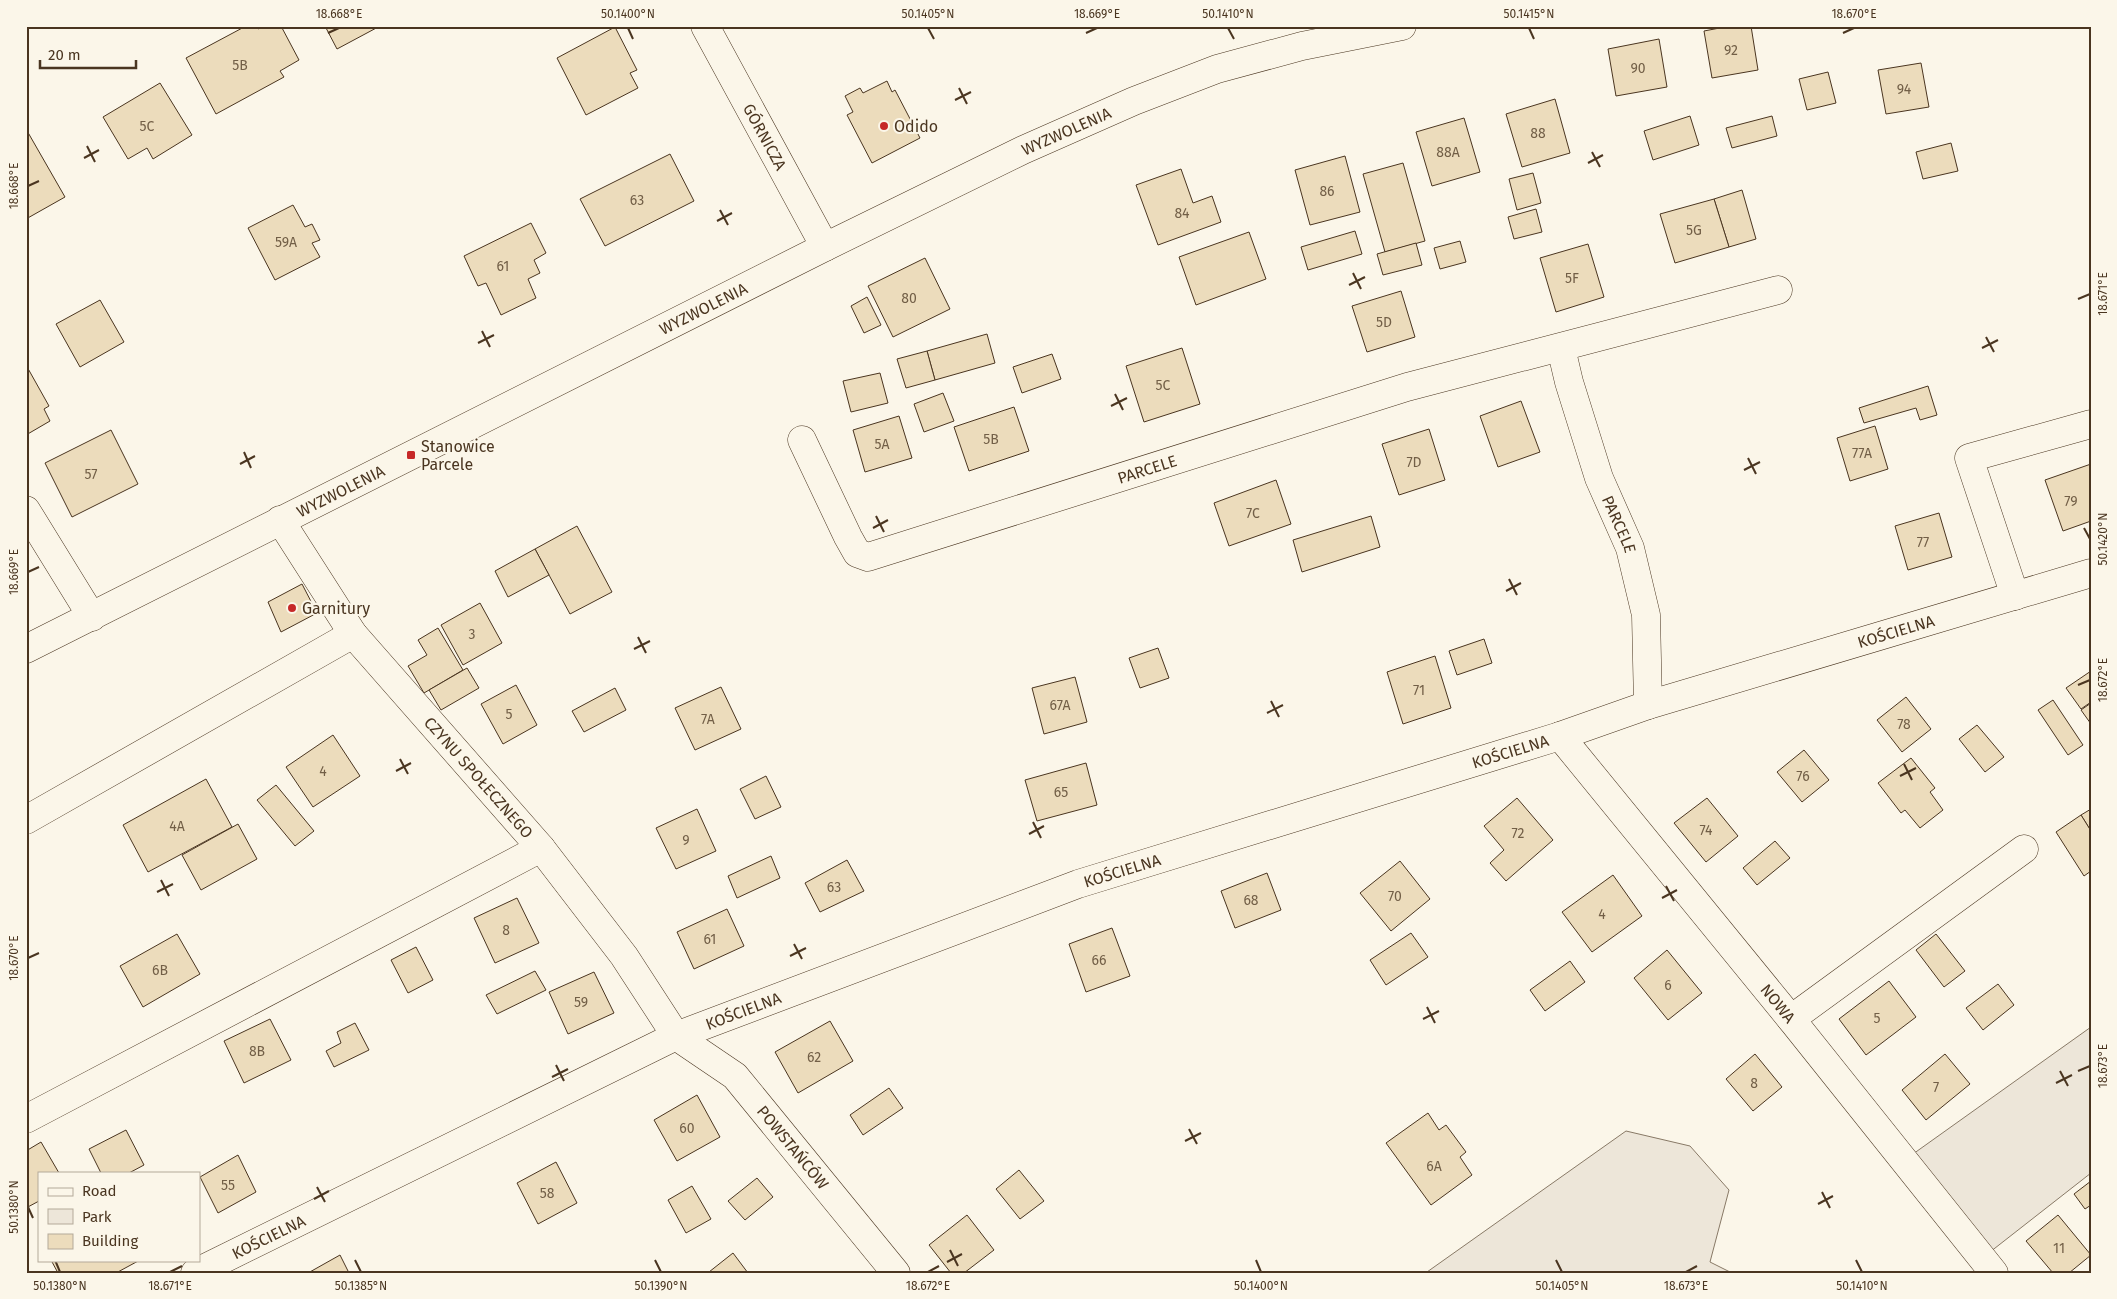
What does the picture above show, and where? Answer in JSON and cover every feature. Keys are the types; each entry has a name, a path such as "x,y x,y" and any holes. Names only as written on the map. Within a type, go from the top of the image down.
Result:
{"street":[{"name":"GÓRNICZA","path":"705,26 825,247"},
{"name":"WYZWOLENIA","path":"26,649 280,520 1022,150 1134,101 1226,67 1302,46 1402,26"},
{"name":"PARCELE","path":"802,440 857,553 868,557 1407,387 1778,290"},
{"name":"PARCELE","path":"1561,348 1569,382 1599,478 1632,557 1646,615 1648,705"},
{"path":"2015,596 1969,458 2091,424"},
{"path":"26,510 92,616"},
{"name":"CZYNU SPOŁECZNEGO","path":"280,520 353,634 541,848 624,956 676,1036"},
{"name":"KOŚCIELNA","path":"195,1273 676,1036 1078,884 1560,736 1648,705 2091,573"},
{"path":"26,820 353,634"},
{"name":"NOWA","path":"1560,736 1791,1019 1994,1273"},
{"path":"26,1119 541,848"},
{"path":"1791,1019 2024,849"},
{"name":"POWSTAŃCÓW","path":"676,1036 735,1076 896,1273"}],"green space":[{"path":"2091,1027 2091,1173 1990,1252 1913,1154"},
{"path":"1626,1131 1690,1146 1729,1190 1710,1262 1732,1273 1427,1272"}],"building":[{"path":"246,26 256,26 258,29 263,26 281,26 299,60 280,71 284,77 216,114 186,58"},
{"path":"325,26 380,26 337,49"},
{"path":"1730,26 1751,26 1758,70 1712,78 1704,31"},
{"path":"615,27 637,70 630,73 638,88 586,115 557,58"},
{"path":"1659,39 1667,87 1616,96 1608,49"},
{"path":"1921,63 1929,107 1886,114 1878,70"},
{"path":"1828,72 1836,103 1807,110 1799,79"},
{"name":"Odido","path":"887,81 892,92 895,90 920,138 872,163 847,115 853,112 845,96 860,88 863,93"},
{"path":"160,83 192,135 153,159 147,148 128,159 103,117"},
{"path":"1555,99 1570,153 1522,167 1506,114"},
{"path":"1690,116 1699,145 1653,160 1644,131"},
{"path":"1772,116 1777,136 1732,148 1726,128"},
{"path":"1464,118 1480,172 1432,186 1416,132"},
{"path":"26,129 65,197 26,219"},
{"path":"1951,143 1958,171 1923,179 1916,152"},
{"path":"670,154 694,201 605,246 580,199"},
{"path":"1345,156 1360,212 1310,225 1295,170"},
{"path":"1403,163 1425,241 1385,252 1363,174"},
{"path":"1181,169 1193,203 1212,196 1221,222 1158,245 1136,185"},
{"path":"1533,173 1541,203 1517,210 1509,179"},
{"path":"1742,190 1756,239 1729,247 1714,199"},
{"path":"1714,199 1729,247 1675,263 1660,214"},
{"path":"293,205 305,227 312,224 320,240 312,243 320,257 275,280 248,228"},
{"path":"1536,209 1542,232 1514,239 1508,217"},
{"path":"531,223 546,253 534,260 540,273 528,279 536,298 501,315 486,283 478,286 464,256"},
{"path":"1355,231 1362,254 1308,270 1301,247"},
{"path":"1249,232 1266,279 1196,305 1179,257"},
{"path":"1460,241 1466,262 1440,269 1434,248"},
{"path":"1416,243 1422,265 1383,275 1377,254"},
{"path":"1588,244 1604,297 1556,312 1540,258"},
{"path":"925,258 950,309 893,337 868,286"},
{"path":"1401,291 1415,337 1367,352 1352,306"},
{"path":"867,297 881,325 864,333 851,306"},
{"path":"100,300 124,342 80,367 56,324"},
{"path":"987,334 995,363 935,380 927,351"},
{"path":"1182,348 1200,404 1144,422 1126,366"},
{"path":"927,351 935,380 906,388 897,359"},
{"path":"1052,354 1061,379 1022,393 1013,367"},
{"path":"26,365 49,406 44,409 50,421 26,435"},
{"path":"880,373 888,403 851,412 843,381"},
{"path":"1928,386 1937,415 1920,420 1916,408 1864,423 1859,408"},
{"path":"943,393 954,421 924,432 914,404"},
{"path":"1521,401 1540,452 1498,467 1480,416"},
{"path":"1014,407 1029,451 969,471 954,427"},
{"path":"899,416 912,458 865,472 853,430"},
{"path":"1875,426 1888,469 1850,481 1837,438"},
{"path":"1429,429 1445,480 1399,495 1382,444"},
{"path":"111,430 138,484 72,517 45,463"},
{"path":"2091,464 2091,521 2063,531 2045,480"},
{"path":"1276,480 1291,524 1229,546 1214,503"},
{"path":"1939,513 1952,557 1908,570 1895,526"},
{"path":"1371,516 1380,547 1302,572 1293,540"},
{"path":"577,526 612,592 570,614 535,549"},
{"path":"535,549 549,575 508,597 495,571"},
{"name":"Garnitury","path":"302,584 317,613 281,632 268,602"},
{"path":"480,603 502,643 463,665 441,625"},
{"path":"438,628 463,670 424,693 408,666 427,655 418,640"},
{"path":"1484,639 1492,663 1457,675 1449,651"},
{"path":"1158,648 1169,678 1140,688 1129,658"},
{"path":"1435,656 1451,708 1403,724 1387,672"},
{"path":"467,668 479,688 441,710 429,690"},
{"path":"2091,671 2091,702 2081,709 2066,688"},
{"path":"1075,677 1087,722 1044,734 1032,688"},
{"path":"516,685 537,725 503,744 481,704"},
{"path":"721,687 741,729 695,750 675,708"},
{"path":"615,688 626,710 584,732 572,711"},
{"path":"1906,697 1931,729 1902,752 1877,720"},
{"path":"2053,700 2083,745 2068,755 2038,710"},
{"path":"2091,703 2091,724 2081,710"},
{"path":"1977,725 2004,757 1985,772 1959,739"},
{"path":"333,735 360,776 313,807 286,767"},
{"path":"1804,750 1829,780 1802,802 1777,772"},
{"path":"1911,758 1935,788 1930,792 1943,810 1920,828 1905,810 1901,813 1878,783"},
{"path":"1086,763 1097,805 1037,821 1025,780"},
{"path":"766,776 781,807 755,819 740,789"},
{"path":"206,779 232,827 148,872 123,825"},
{"path":"276,785 314,831 295,846 257,800"},
{"path":"1517,798 1553,840 1506,881 1490,863 1504,850 1484,826"},
{"path":"1707,798 1738,836 1706,862 1674,823"},
{"path":"697,809 716,851 676,869 656,828"},
{"path":"2091,809 2091,831 2081,815"},
{"path":"2081,815 2091,831 2091,871 2084,876 2056,832"},
{"path":"238,824 257,859 201,890 182,855"},
{"path":"1775,841 1790,858 1757,885 1743,868"},
{"path":"771,856 780,878 737,898 728,876"},
{"path":"847,860 864,891 820,912 805,883"},
{"path":"1400,861 1430,899 1391,931 1360,893"},
{"path":"1267,873 1281,910 1235,928 1221,891"},
{"path":"1613,875 1642,916 1592,952 1562,912"},
{"path":"517,898 539,943 495,963 474,918"},
{"path":"727,909 744,946 694,969 677,932"},
{"path":"1112,928 1130,976 1086,992 1069,944"},
{"path":"1411,933 1428,957 1386,985 1370,960"},
{"path":"177,934 200,974 143,1007 120,966"},
{"path":"1936,934 1965,971 1944,987 1916,950"},
{"path":"416,947 433,980 408,993 391,960"},
{"path":"1667,950 1702,993 1668,1020 1634,978"},
{"path":"1570,961 1585,982 1545,1011 1530,990"},
{"path":"535,971 546,990 497,1014 486,995"},
{"path":"594,972 614,1013 568,1034 549,992"},
{"path":"1889,981 1916,1017 1866,1055 1839,1019"},
{"path":"1998,984 2014,1005 1983,1030 1966,1008"},
{"path":"270,1019 291,1060 244,1083 224,1041"},
{"path":"830,1021 853,1061 798,1093 775,1052"},
{"path":"355,1023 369,1050 334,1067 326,1051 341,1043 337,1032"},
{"path":"1755,1054 1782,1087 1753,1111 1726,1079"},
{"path":"1945,1054 1970,1084 1926,1120 1902,1090"},
{"path":"889,1088 903,1108 863,1135 850,1115"},
{"path":"697,1095 720,1137 677,1161 654,1120"},
{"path":"1428,1113 1439,1130 1446,1125 1466,1152 1460,1157 1472,1175 1431,1205 1386,1143"},
{"path":"126,1130 144,1165 131,1172 100,1172 89,1149"},
{"path":"41,1142 58,1172 38,1172 38,1202 26,1208 26,1151"},
{"path":"238,1155 256,1192 218,1213 200,1177"},
{"path":"556,1162 577,1203 538,1224 517,1183"},
{"path":"1019,1170 1044,1201 1020,1219 996,1189"},
{"path":"757,1178 773,1197 745,1220 728,1201"},
{"path":"2091,1181 2091,1205 2085,1209 2074,1194"},
{"path":"692,1186 711,1219 686,1233 668,1200"},
{"path":"967,1215 994,1250 964,1273 951,1273 929,1245"},
{"path":"2058,1215 2091,1255 2069,1273 2053,1273 2026,1241"},
{"path":"733,1253 748,1273 709,1273 709,1272"},
{"path":"340,1255 349,1273 308,1273"},
{"path":"52,1262 136,1262 116,1273 58,1273"}],"place":[{"name":"Odido","path":"884,126"},
{"name":"Stanowice Parcele","path":"411,455"},
{"name":"Garnitury","path":"292,608"}]}
